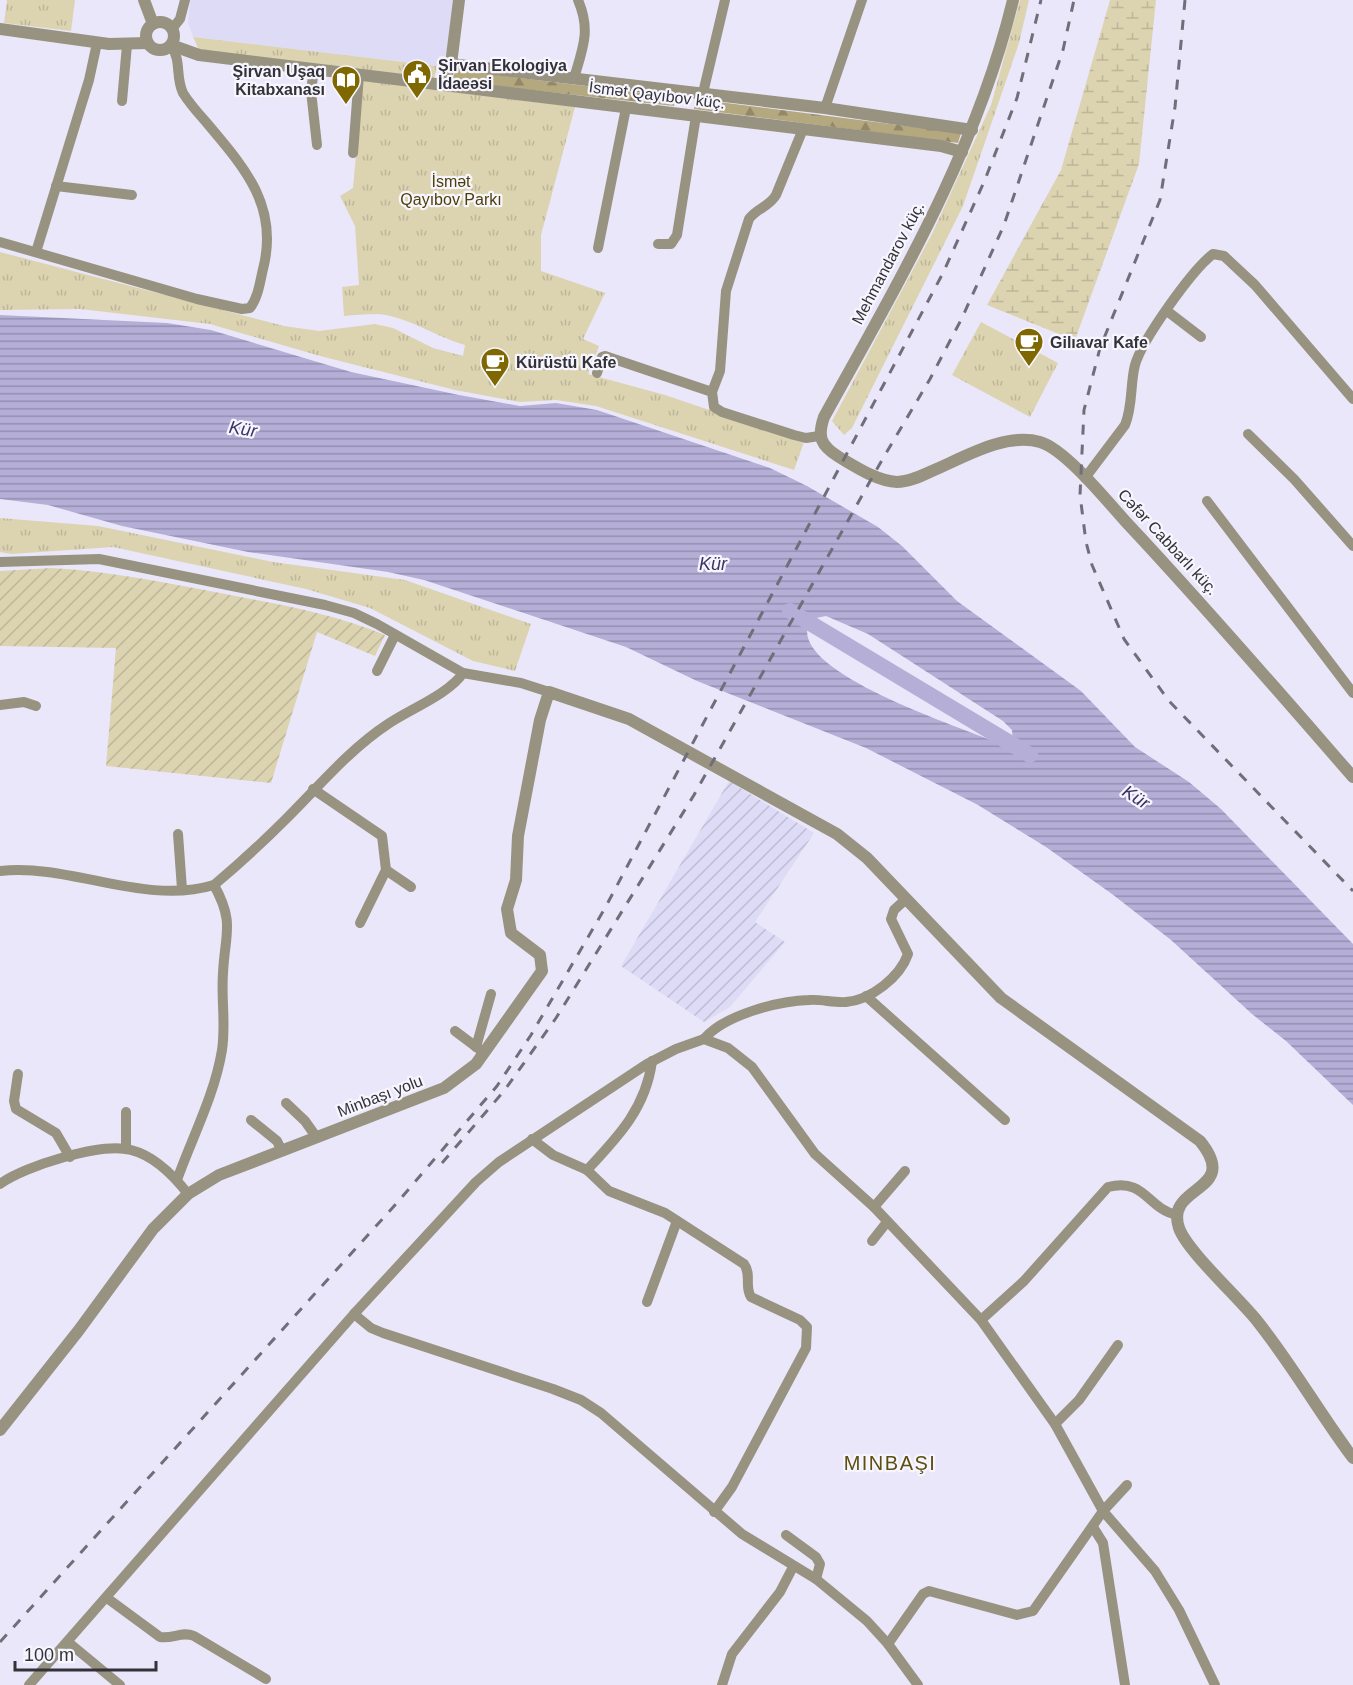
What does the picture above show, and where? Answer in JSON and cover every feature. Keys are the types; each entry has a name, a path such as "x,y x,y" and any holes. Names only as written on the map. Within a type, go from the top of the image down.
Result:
{"street":[{"path":"144,0 153,24"},
{"path":"172,29 180,19 185,0"},
{"path":"442,84 451,64 459,0"},
{"path":"574,78 586,27 578,0"},
{"path":"703,93 725,0"},
{"path":"825,108 862,0"},
{"name":"Mehmandarov küç.","path":"819,436 824,417 898,283 972,130 995,67 1013,0"},
{"path":"0,29 97,43 127,45 148,43 156,49 167,48 171,45 172,29 164,22 153,24 147,32 148,43"},
{"path":"36,252 89,80 97,43"},
{"path":"122,101 127,45"},
{"path":"0,242 220,305 250,308 256,300 266,256 266,224 262,203 247,171 183,92 178,55 171,45"},
{"name":"İsmət Qayıbov küç.","path":"171,45 199,55 940,146 962,152"},
{"name":"İsmət Qayıbov küç.","path":"451,64 825,108 972,130"},
{"path":"314,69 311,91 317,145"},
{"path":"353,153 359,75"},
{"path":"658,244 671,243 677,235 691,116 690,92"},
{"path":"598,248 626,108"},
{"path":"803,129 771,204 753,213 749,219 726,291 720,371 712,392 714,407 722,412 806,438 819,436"},
{"path":"56,186 132,195"},
{"path":"1085,478 1125,424 1129,415 1138,355 1167,311 1213,254 1224,256 1256,285 1353,399"},
{"path":"1167,311 1201,337"},
{"path":"597,373 602,357 605,356 712,392"},
{"path":"1248,434 1294,479 1353,546"},
{"name":"Cəfər Cabbarlı küç.","path":"819,436 828,451 857,468 891,481 911,480 995,445 1029,440 1049,445 1085,478 1201,602 1353,777"},
{"path":"1206,501 1353,693"},
{"path":"0,562 99,559 354,614 463,673 521,683 629,719 816,821 859,851 1001,998 1200,1141 1212,1156 1215,1166 1212,1175 1181,1205 1177,1215 1183,1236 1257,1321 1353,1458"},
{"path":"377,670 395,635"},
{"path":"0,871 45,871 104,884 198,890 214,885 289,816 313,789 380,729 414,706 451,688 463,673"},
{"name":"Minbaşı yolu","path":"0,1430 79,1330 153,1229 188,1194 219,1175 444,1088 465,1074 480,1050 542,971 540,955 511,933 507,909 516,880 516,846 524,801 540,720 549,692"},
{"path":"0,705 24,702 36,706"},
{"path":"313,789 380,833 386,870 360,923"},
{"path":"178,834 183,889"},
{"path":"386,870 411,887"},
{"path":"177,1180 215,1077 222,1051 225,1008 222,976 229,925 225,906 214,885"},
{"path":"29,1685 354,1314 476,1182 499,1162 532,1139 652,1061 676,1048 704,1039 724,1021 798,1001 844,1002 866,996 903,967 908,954 891,919 894,910 906,899"},
{"path":"455,1031 480,1050 491,994"},
{"path":"866,996 1005,1120"},
{"path":"704,1039 728,1048 752,1067 810,1148 874,1207 981,1320 1055,1424 1103,1511 1155,1571 1215,1685"},
{"path":"587,1170 626,1128 640,1106 650,1080 652,1061"},
{"path":"18,1074 14,1101 16,1109 56,1133 70,1157"},
{"path":"286,1103 305,1121 316,1138"},
{"path":"126,1112 126,1149"},
{"path":"251,1119 277,1141 282,1151"},
{"path":"532,1139 553,1155 587,1170 609,1191 677,1221 744,1264 748,1269 748,1292 752,1297 800,1320 807,1327 806,1348 732,1487 714,1512"},
{"path":"0,1184 34,1166 110,1149 126,1149 151,1159 177,1180 188,1194"},
{"path":"874,1207 905,1171"},
{"path":"981,1320 1023,1281 1108,1187 1129,1184 1139,1188 1163,1209 1177,1215"},
{"path":"647,1302 677,1221"},
{"path":"872,1240 887,1222"},
{"path":"354,1314 370,1328 383,1333 443,1351 581,1400 621,1428 714,1512 742,1534 816,1579 867,1622 888,1644 918,1685"},
{"path":"1055,1424 1079,1400 1118,1345"},
{"path":"888,1644 923,1594 929,1591 1017,1615 1033,1611 1103,1511 1127,1485"},
{"path":"1093,1527 1103,1543 1125,1685"},
{"path":"786,1535 816,1557 820,1564 816,1579"},
{"path":"722,1685 732,1654 780,1592 793,1567"},
{"path":"107,1598 160,1637 167,1638 186,1633 194,1636 266,1679"},
{"path":"68,1642 120,1685"}],"shaded area":[{"path":"190,0 453,0 446,56 439,56 437,66 193,37 188,23"},
{"path":"729,781 814,833 755,922 785,942 730,1007 704,1022 621,966"}],"green space":[{"path":"7,0 75,0 71,31 4,23"},
{"path":"1020,0 1029,0 1019,43 963,206 852,428 844,435 832,421 932,234 991,105"},
{"path":"1110,0 1156,0 1139,164 1076,337 1059,334 987,305 1061,170"},
{"path":"193,37 437,66 434,79 199,50"},
{"path":"456,70 675,97 674,106 451,81"},
{"name":"İsmət Qayıbov Parkı","path":"363,79 575,107 541,235 541,271 605,293 583,339 599,346 588,374 665,395 804,442 794,470 596,406 556,400 520,402 455,390 320,356 210,324 80,309 0,310 0,252 284,326 319,331 375,324 393,328 433,348 463,356 465,345 399,319 377,314 344,316 342,287 359,285 355,226 340,196 353,188"},
{"path":"695,99 961,133 958,143 694,109"},
{"path":"981,322 1058,363 1030,417 952,375"},
{"path":"0,518 98,526 273,562 405,580 531,624 515,671 473,661 370,608 306,589 113,547 11,554 0,552"},
{"path":"51,568 138,578 306,610 385,635 375,656 317,632 271,783 106,766 116,648 0,646 0,571"}],"water":[{"name":"Kür","path":"0,315 167,323 211,330 351,372 459,395 520,406 556,403 597,410 770,468 807,486 878,527 902,546 957,601 1081,691 1135,747 1189,782 1221,809 1353,944 1353,1105 1286,1041 1252,1014 1171,940 1112,894 1046,847 978,805 866,748 697,681 626,647 424,580 388,572 248,552 122,526 48,505 0,499","holes":["826,616 868,634 1003,721 1012,730 1013,742 1003,744 993,741 878,694 846,676 821,657 808,638 811,619"]}],"waterway":[{"name":"Kür","path":"790,611 1030,755"}],"railway":[{"path":"0,1642 396,1204 497,1086 531,1035 605,908 943,273 984,182 1017,98 1041,0"},
{"path":"442,1163 504,1091 556,1018 694,795 930,379 962,318 1004,225 1063,50 1074,0"},
{"path":"1185,0 1175,107 1160,200 1100,348 1084,410 1080,495 1086,542 1092,565 1124,639 1169,701 1353,891"}],"place":[{"name":"Şirvan Ekologiya İdaeəsi","path":"417,100"},
{"name":"Şirvan Uşaq Kitabxanası","path":"346,106"},
{"name":"Gilıavar Kafe","path":"1029,368"},
{"name":"Kürüstü Kafe","path":"495,388"}],"district":[{"name":"MINBAŞI","path":"890,1463"}]}
